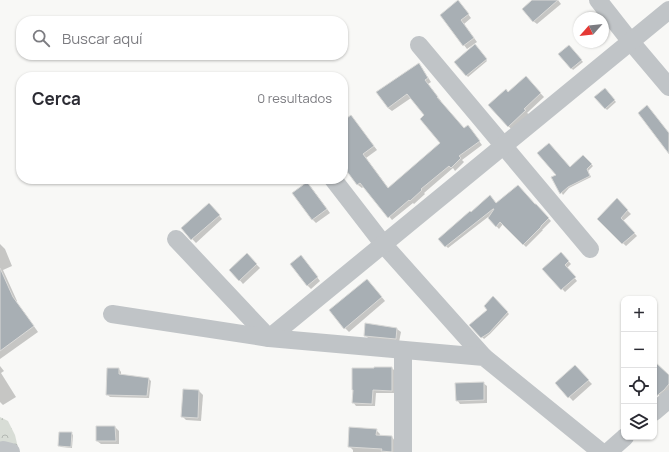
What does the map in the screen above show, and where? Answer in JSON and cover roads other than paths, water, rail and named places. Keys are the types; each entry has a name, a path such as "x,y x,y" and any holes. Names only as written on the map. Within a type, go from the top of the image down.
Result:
{"street":[{"path":"598,0 669,87"},
{"path":"269,338 669,10"},
{"path":"419,45 590,249"},
{"path":"337,184 384,244 484,357 601,452"},
{"path":"176,239 269,338"},
{"path":"112,314 269,338 484,357"},
{"path":"403,452 404,350"},
{"path":"657,409 669,399"},
{"path":"608,452 622,440"}]}
